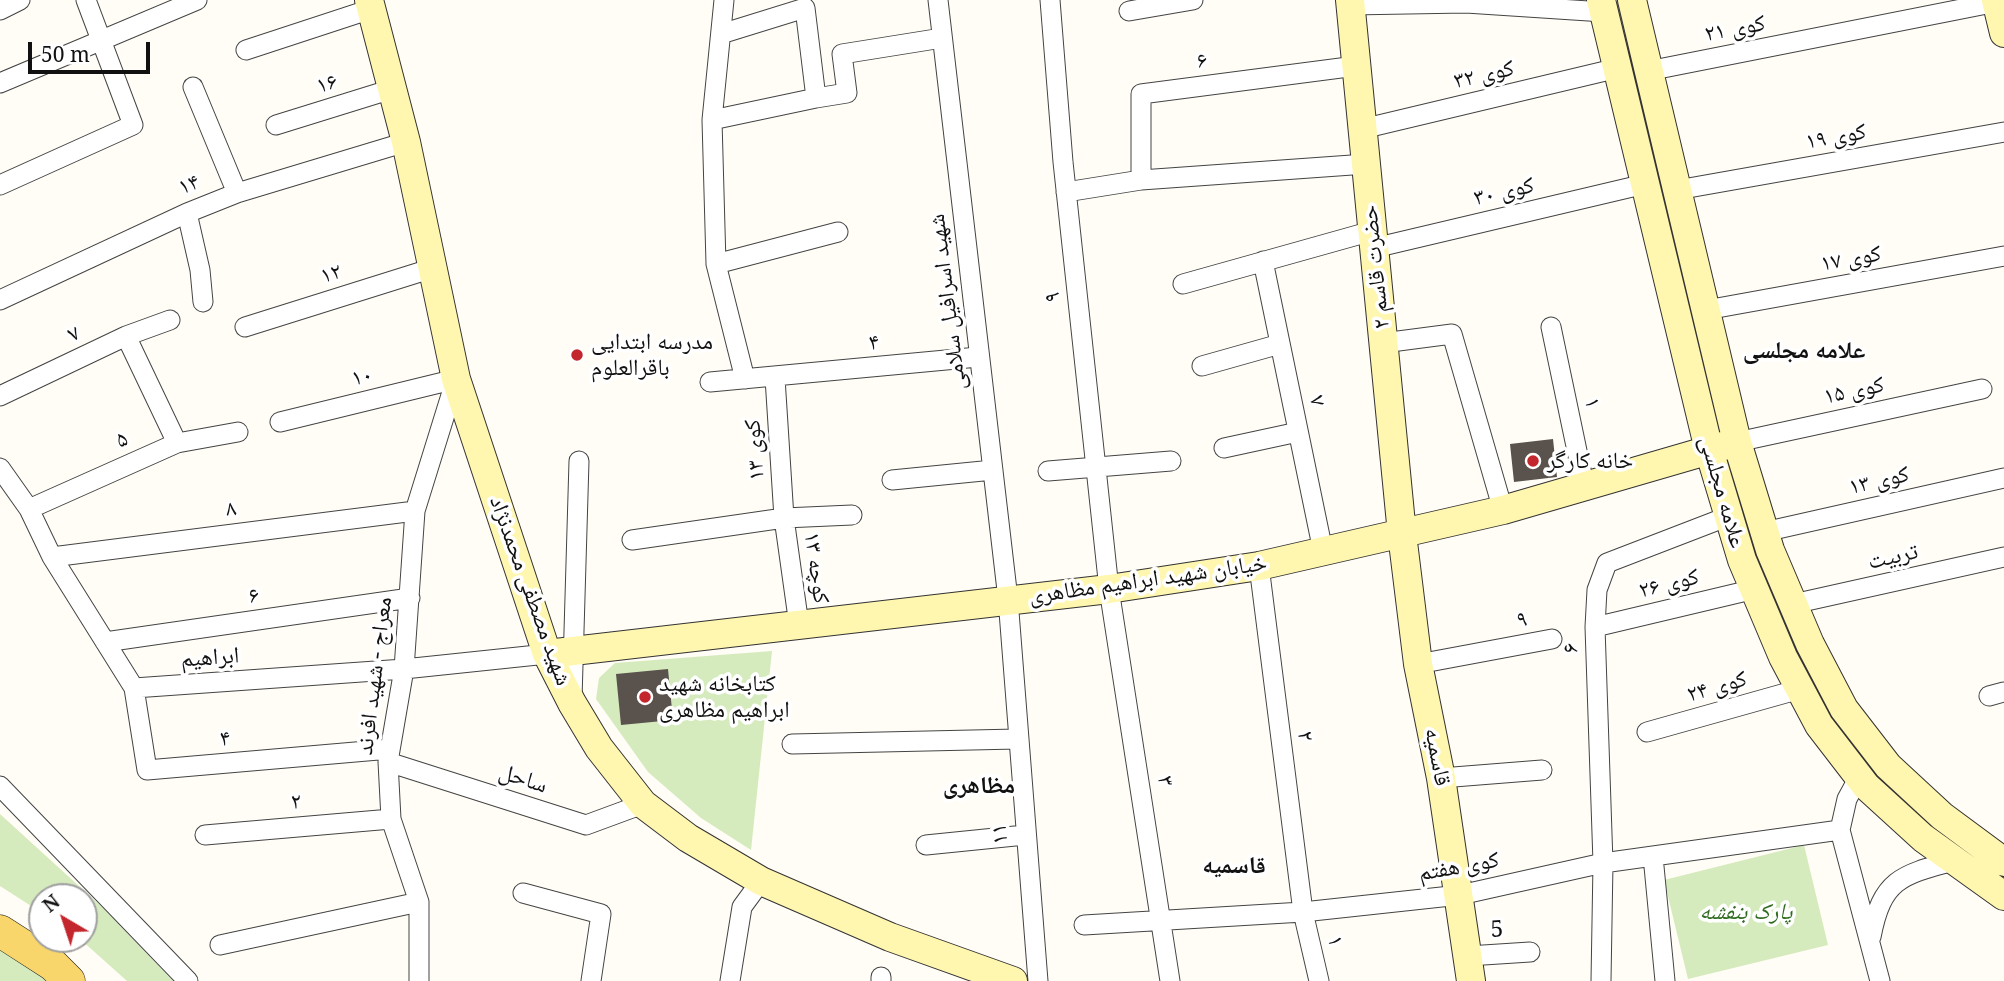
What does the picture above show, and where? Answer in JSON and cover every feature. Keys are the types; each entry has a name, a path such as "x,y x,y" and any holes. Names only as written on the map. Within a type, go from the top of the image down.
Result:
{"main road":[{"name":"علامه مجلسی","path":"1632,0 1737,442 1764,532 1793,604 1844,709 1881,757 1942,816 2004,862"},
{"path":"1996,1 2004,33"},
{"name":"۲ حضرت قاسم","path":"1350,3 1402,534"},
{"name":"شهید مصطفی محمدنژاد","path":"370,4 406,142 456,379 561,652 572,704 599,748 643,804 688,838 761,881 890,937 996,978"},
{"name":"علامه مجلسی","path":"1603,6 1709,450 1755,589 1819,725 1859,777 1923,838 2004,896"},
{"name":"خیابان شهید ابراهیم مظاهری","path":"561,652 1109,589 1259,566 1585,489 1737,442"},
{"name":"قاسمیه","path":"1402,534 1418,663 1441,778 1470,969"},
{"path":"1859,777 1881,757"},
{"path":"0,931 53,965 69,981"}],"street":[{"path":"0,10 20,0"},
{"path":"0,185 133,125 86,0"},
{"path":"0,83 197,0"},
{"path":"724,0 712,120 716,264 745,379"},
{"name":"شهید اسرافیل سلامی","path":"938,0 978,357 1009,599"},
{"name":"۹","path":"1050,0 1066,192 1109,589"},
{"path":"1129,11 1193,0"},
{"name":"کوی ۲۱","path":"1648,71 1996,1"},
{"path":"1350,3 1465,2 1603,6"},
{"path":"246,50 370,4"},
{"path":"721,34 805,8 816,98"},
{"path":"712,120 847,93 842,54 942,38"},
{"name":"۶","path":"1141,180 1141,94 1356,66"},
{"name":"کوی ۳۲","path":"1362,128 1618,68"},
{"path":"193,88 237,193"},
{"name":"۱۶","path":"276,125 392,89"},
{"name":"کوی ۱۹","path":"1677,190 2004,132"},
{"name":"۱۴","path":"0,300 187,213 237,193 406,142"},
{"path":"1066,192 1141,180 1366,164"},
{"name":"کوی ۳۰","path":"1183,284 1263,261 1645,184"},
{"path":"187,213 200,270 203,302"},
{"path":"716,264 838,232"},
{"name":"کوی ۱۷","path":"1706,310 2004,256"},
{"name":"۷","path":"1263,261 1323,551"},
{"name":"۱۲","path":"245,327 432,268"},
{"name":"۷","path":"0,396 126,336 170,320"},
{"name":"۱","path":"1551,327 1585,489"},
{"path":"1383,343 1452,334 1503,510"},
{"path":"126,336 177,443"},
{"path":"1202,366 1280,344"},
{"name":"۴","path":"710,383 978,357"},
{"name":"کوی ۱۳","path":"775,378 784,518"},
{"name":"۱۰","path":"280,422 456,379"},
{"name":"معراج - شهید افرند","path":"419,981 419,902 391,819 389,756 404,669 415,510 456,379"},
{"name":"کوی ۱۵","path":"1737,442 1982,389"},
{"name":"۵","path":"29,509 177,443 239,432"},
{"path":"1223,447 1298,432"},
{"path":"561,652 579,461"},
{"path":"1048,471 1171,461"},
{"path":"0,468 29,509 52,556 134,688"},
{"path":"892,480 993,470"},
{"name":"کوی ۱۳","path":"1764,532 2004,478"},
{"name":"۸","path":"52,556 415,510"},
{"path":"632,540 784,518 852,515"},
{"name":"۶","path":"1601,981 1603,863 1595,627 1597,590 1607,563 1729,516"},
{"name":"کوچه ۱۳","path":"784,518 799,625"},
{"name":"تربیت","path":"1793,604 2004,557"},
{"name":"۲","path":"1259,566 1303,912"},
{"name":"۳","path":"1109,589 1163,920 1170,981"},
{"name":"کوی ۲۶","path":"1595,627 1755,589"},
{"name":"۶","path":"105,642 410,598"},
{"name":"۱۱","path":"1009,599 1017,739 1038,981"},
{"name":"۹","path":"1418,663 1552,639"},
{"name":"ابراهیم","path":"134,688 404,669 561,652"},
{"name":"۴","path":"134,688 147,770 389,756"},
{"name":"کوی ۲۴","path":"1647,732 1800,688"},
{"path":"792,744 1017,739"},
{"name":"ساحل","path":"389,756 586,825 643,804"},
{"path":"1441,778 1542,770"},
{"path":"1859,777 1847,799 1840,830 1880,981"},
{"path":"0,786 188,981"},
{"name":"۲","path":"205,835 391,819"},
{"name":"کوی هفتم","path":"1084,925 1303,912 1460,895 1603,863 1840,830"},
{"path":"926,845 1025,835"},
{"path":"1654,856 1665,981"},
{"path":"1870,941 1877,906 1893,883 1922,869 1953,860"},
{"path":"730,981 742,907 761,881"},
{"path":"523,893 601,915 591,981"},
{"path":"220,945 419,902"},
{"name":"۱","path":"1303,912 1319,981"},
{"name":"5","path":"1470,969 1530,952"}],"green space":[{"path":"772,651 751,850 701,818 648,772 596,699 599,678 615,663"},
{"path":"0,814 76,883 28,883 28,904 0,886"},
{"name":"پارک بنفشه","path":"1804,845 1828,945 1688,979 1664,880"},
{"path":"98,903 173,981 127,981 96,953 98,953"},
{"path":"0,946 52,981 0,981"}],"building":[{"name":"خانه کارگر","path":"1553,439 1557,477 1514,482 1510,444"},
{"name":"کتابخانه شهید ابراهیم مظاهری","path":"668,669 673,720 621,725 616,674"}],"place":[{"name":"مدرسه ابتدایی باقرالعلوم","path":"577,355"},
{"name":"خانه کارگر","path":"1533,461"},
{"name":"کتابخانه شهید ابراهیم مظاهری","path":"645,697"}],"district":[{"name":"علامه مجلسی","path":"1804,351"},
{"name":"مظاهری","path":"979,786"},
{"name":"قاسمیه","path":"1234,866"}]}
